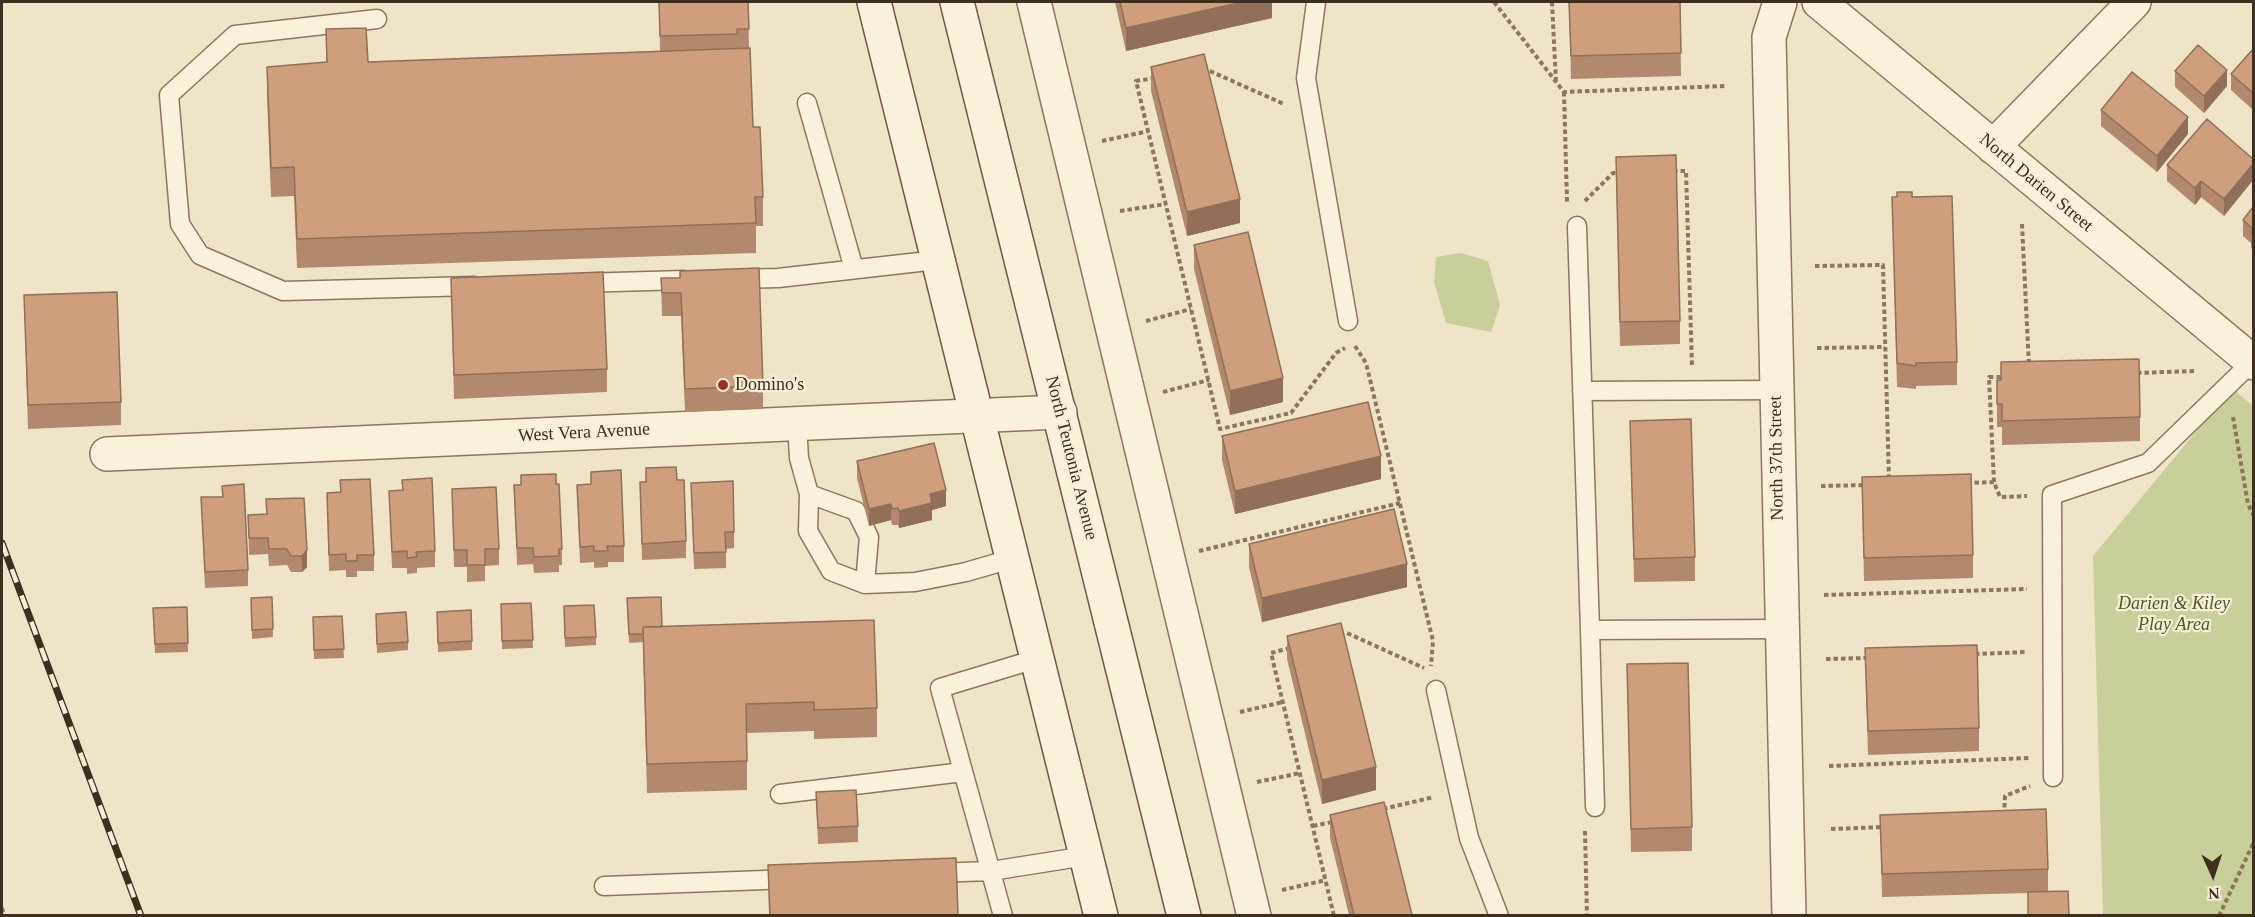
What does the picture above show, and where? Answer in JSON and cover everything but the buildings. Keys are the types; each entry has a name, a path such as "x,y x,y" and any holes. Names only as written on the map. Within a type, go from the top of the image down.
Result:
{"street":[{"path":"874,2 975,416 1101,915"},
{"name":"North Teutonia Avenue","path":"957,2 1184,915"},
{"path":"1034,2 1254,915"},
{"name":"North 37th Street","path":"1780,2 1769,37 1789,915"},
{"name":"North Darien Street","path":"1819,2 2253,363"},
{"path":"1993,147 2134,2"},
{"name":"West Vera Avenue","path":"107,454 1060,412"}],"lane":[{"path":"1316,2 1306,78 1348,321"},
{"path":"377,19 235,35 170,95 180,224 200,255 283,291 495,285"},
{"path":"807,102 854,269"},
{"path":"1577,226 1595,807"},
{"path":"566,283 778,278 937,260"},
{"path":"2054,777 2052,495 2148,463 2253,363"},
{"path":"1582,391 1776,390"},
{"path":"797,424 799,458 809,494 808,531 831,570 865,584 915,582 966,572 1011,559"},
{"path":"809,494 856,512 868,537 865,584"},
{"path":"1590,630 1781,629"},
{"path":"1003,915 940,688 1036,659"},
{"path":"1436,690 1469,838 1499,915"},
{"path":"780,794 963,772"},
{"path":"916,874 991,871 1086,855"},
{"path":"604,886 813,878"}],"path":[{"path":"1494,2 1564,92 1567,206 1573,206"},
{"path":"1552,2 1556,82"},
{"path":"1192,70 1203,68 1312,116"},
{"path":"1159,77 1136,81 1220,429 1292,413 1336,352 1354,343 1366,363 1433,641 1430,671 1347,633 1336,636"},
{"path":"1564,92 1726,86"},
{"path":"1098,142 1149,131"},
{"path":"1665,171 1686,171 1692,390"},
{"path":"1580,206 1613,173 1623,173"},
{"path":"1115,212 1166,204"},
{"path":"2022,224 2030,376"},
{"path":"1815,266 1883,265 1889,484"},
{"path":"1141,322 1191,309"},
{"path":"1817,348 1885,347"},
{"path":"2125,373 2196,371"},
{"path":"2009,377 1989,377 1994,482 2000,497 2052,495"},
{"path":"1158,393 1209,380"},
{"path":"2233,411 2234,430 2248,504 2253,516"},
{"path":"1959,483 1994,482"},
{"path":"1821,486 1877,484"},
{"path":"1196,552 1400,503"},
{"path":"1824,595 2052,588"},
{"path":"1293,648 1271,653 1334,915"},
{"path":"1969,654 2052,651"},
{"path":"1826,659 1874,657"},
{"path":"1235,713 1283,702"},
{"path":"1829,766 2053,757"},
{"path":"1252,783 1300,773"},
{"path":"2004,822 2005,796 2054,777"},
{"path":"1380,810 1459,791"},
{"path":"1587,915 1584,819 1595,807"},
{"path":"1313,826 1335,821"},
{"path":"1831,829 1888,827"},
{"path":"2219,915 2253,842"},
{"path":"1278,891 1326,880"},
{"path":"2,908 4,915"}],"green space":[{"path":"1460,253 1488,261 1500,305 1491,332 1446,323 1434,282 1436,257"},
{"name":"Darien & Kiley Play Area","path":"2232,388 2253,406 2253,915 2103,915 2093,556"}],"railway":[{"path":"2,543 141,916"}],"place":[{"name":"Domino's","path":"723,385"}]}
